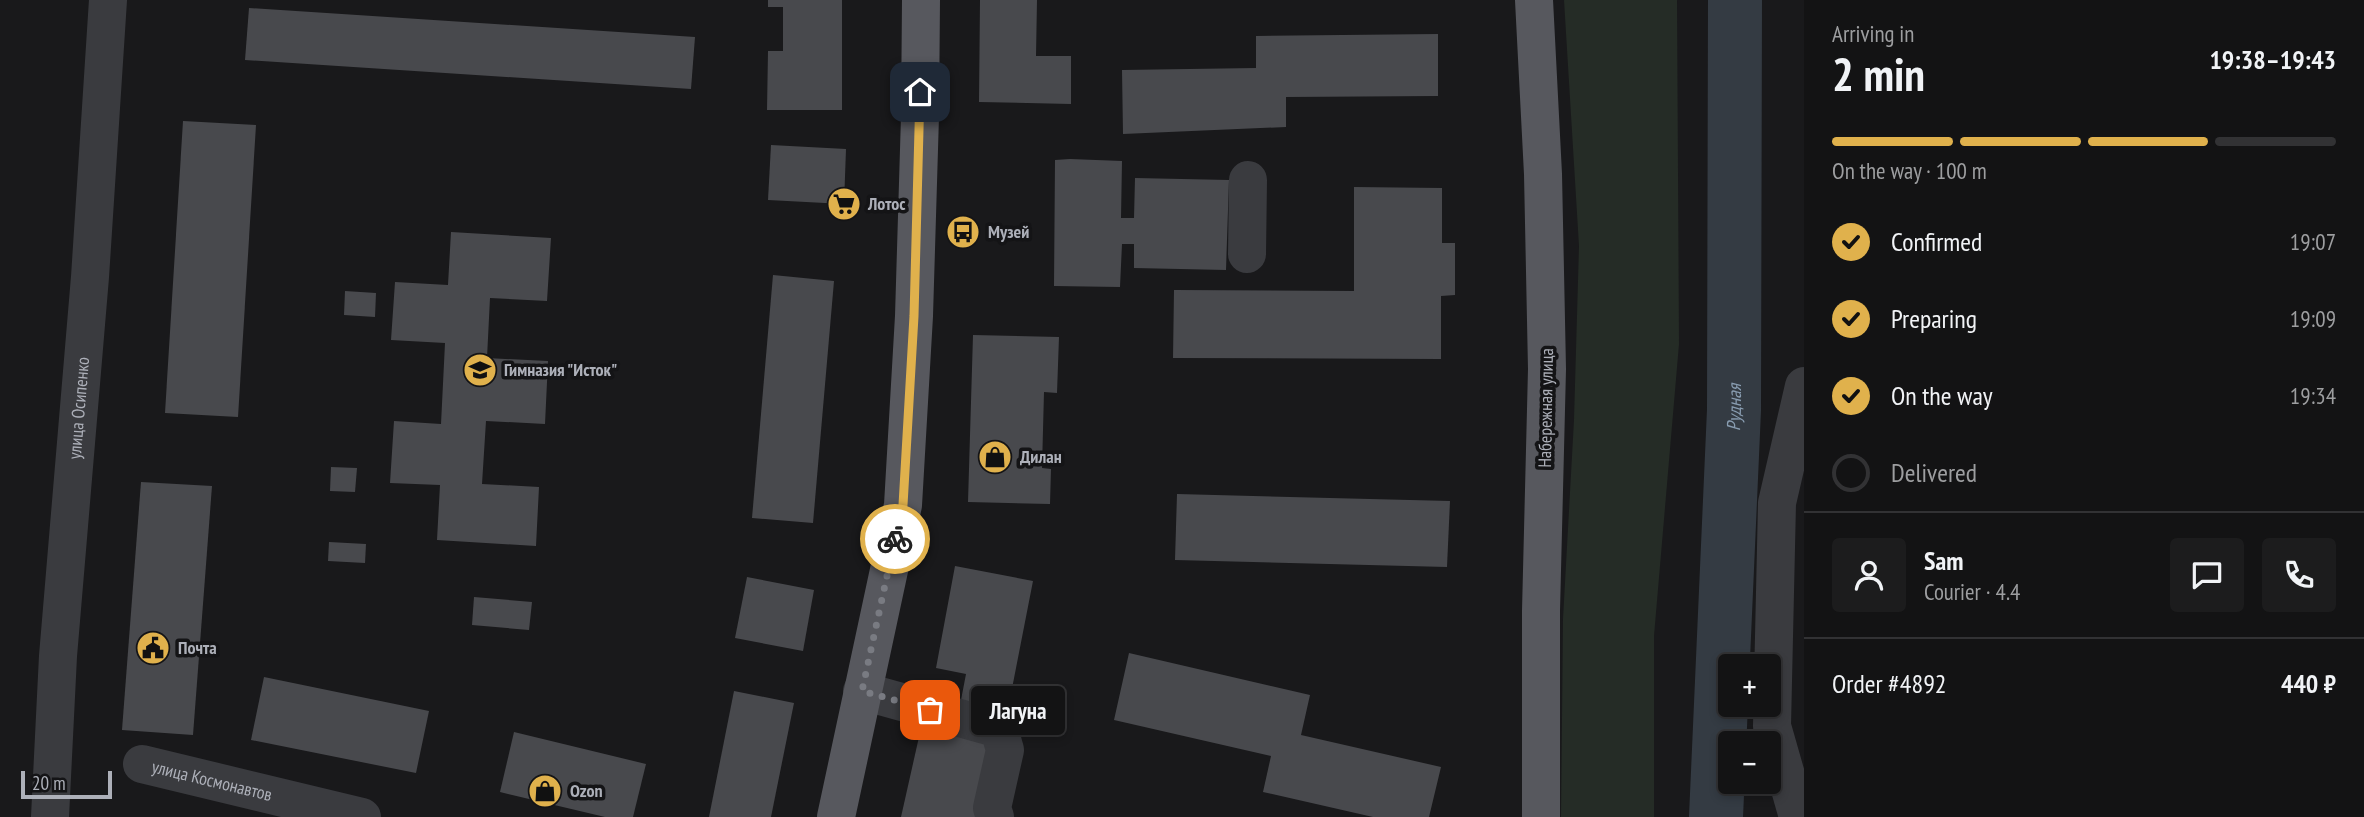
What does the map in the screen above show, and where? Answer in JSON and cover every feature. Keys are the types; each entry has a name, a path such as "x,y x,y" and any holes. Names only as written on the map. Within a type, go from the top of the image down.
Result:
{"main road":[{"path":"836,817 903,505 914,316 921,0"},
{"name":"Набережная улица","path":"1534,0 1543,174 1547,369 1541,611 1541,817"}],"street":[{"name":"улица Осипенко","path":"50,817 58,656 90,277 108,0"},
{"path":"1247,254 1248,180"},
{"path":"1798,817 1772,726 1777,503 1804,386"},
{"path":"862,691 999,729 1005,750 992,808 995,817"},
{"name":"улица Космонавтов","path":"142,764 362,817"}],"shaded area":[{"path":"1564,0 1677,0 1679,344 1654,636 1654,817 1561,817 1563,619 1574,420 1579,246"}],"building":[{"path":"768,0 842,0 842,110 767,110 768,51 783,51 783,7 768,7"},
{"path":"980,0 1037,0 1036,56 1071,56 1071,104 979,102"},
{"path":"249,8 695,37 691,89 245,60"},
{"path":"1438,34 1438,96 1286,97 1286,127 1123,134 1122,70 1256,68 1256,36"},
{"path":"183,121 256,125 238,417 165,413"},
{"path":"771,145 846,149 844,204 768,200"},
{"path":"1055,160 1122,161 1121,218 1134,218 1135,178 1229,180 1226,270 1134,268 1134,244 1122,244 1120,287 1054,286"},
{"path":"1354,187 1442,188 1442,243 1455,243 1455,295 1441,296 1441,359 1173,358 1174,290 1354,291"},
{"path":"451,232 551,238 547,301 490,298 487,358 548,361 545,424 486,421 482,484 539,487 536,546 437,540 440,485 390,483 394,421 441,424 445,343 391,340 395,282 448,285"},
{"path":"773,275 834,281 813,523 752,518"},
{"path":"345,291 376,293 375,317 344,315"},
{"path":"973,335 1059,337 1057,393 1044,392 1042,468 1051,469 1050,504 968,502"},
{"path":"331,467 357,468 355,492 330,491"},
{"path":"141,482 212,486 193,735 122,730"},
{"path":"1177,494 1450,501 1447,567 1175,560"},
{"path":"329,542 366,544 365,563 328,561"},
{"path":"955,566 1033,581 1008,709 961,700 966,674 936,668"},
{"path":"747,577 814,590 803,651 735,638"},
{"path":"474,597 532,602 529,630 472,625"},
{"path":"1129,653 1310,695 1301,735 1441,767 1429,817 1373,817 1263,792 1271,756 1114,720"},
{"path":"264,677 429,711 416,773 251,740"},
{"path":"734,691 794,703 771,817 709,817"},
{"path":"921,728 993,743 977,817 901,817"},
{"path":"514,732 646,764 633,817 605,817 500,792"}],"waterway":[{"name":"Рудная","path":"1716,817 1734,410 1735,0"}],"way so far":[{"path":"895,539 862,691 930,710"}],"place":[{"name":"Лотос","path":"844,204"},
{"name":"Музей","path":"963,232"},
{"name":"Гимназия \"Исток\"","path":"480,370"},
{"name":"Дилан","path":"995,457"},
{"name":"Почта","path":"153,648"},
{"name":"Лагуна","path":"930,710"},
{"name":"Ozon","path":"545,791"}],"route":[{"path":"895,539 903,505 914,316 920,92"}]}
